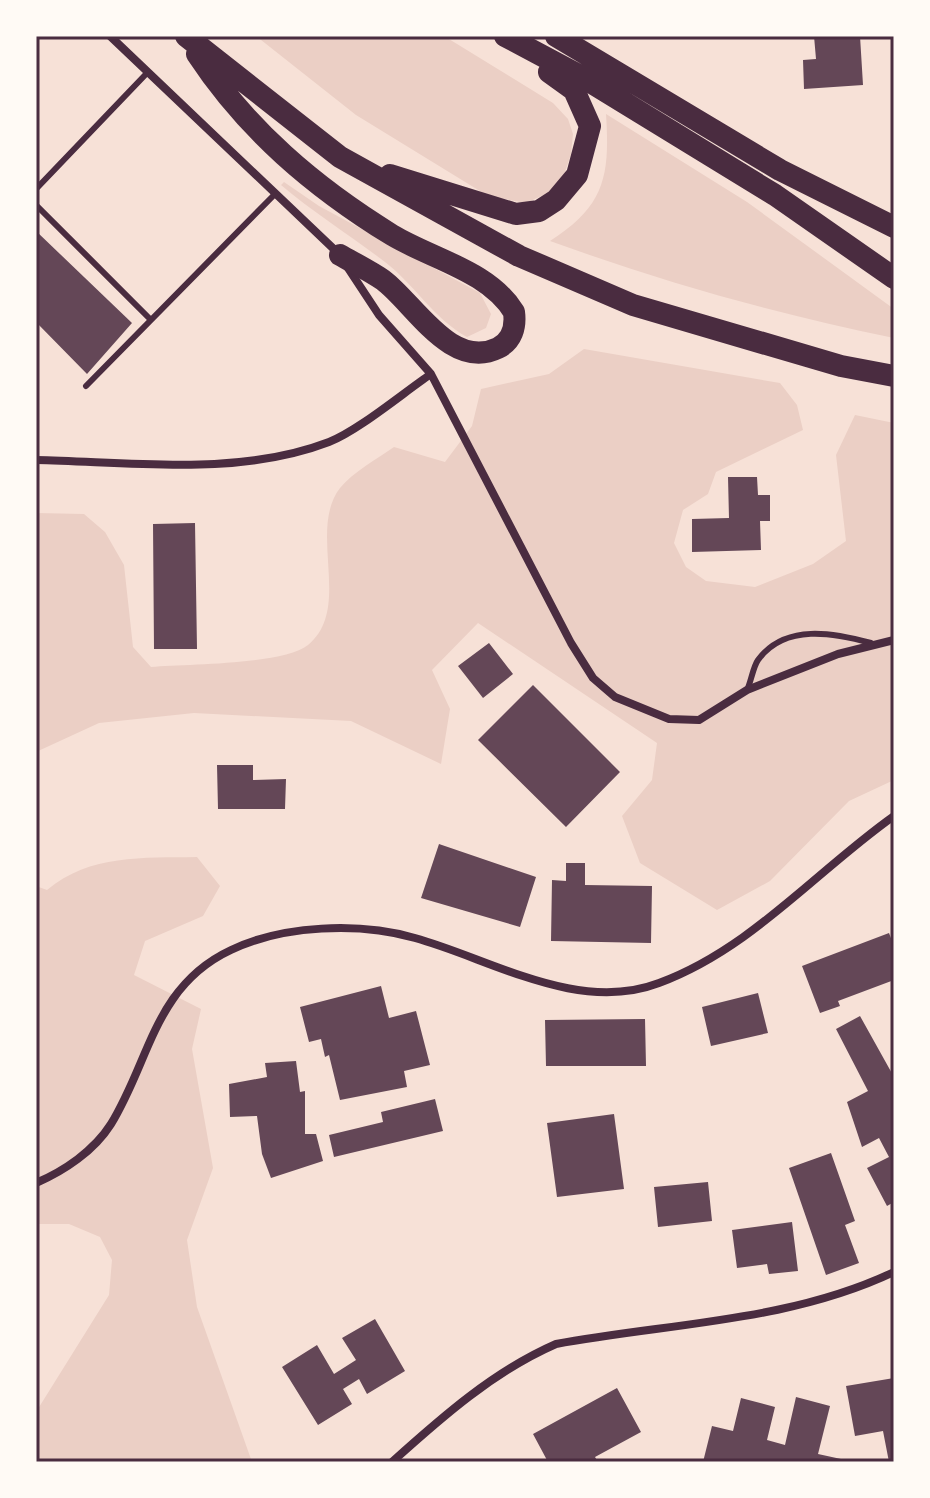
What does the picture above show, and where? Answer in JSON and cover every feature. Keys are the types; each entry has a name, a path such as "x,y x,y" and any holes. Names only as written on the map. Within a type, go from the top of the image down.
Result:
{"highway":[{"path":"186,36 340,157 519,256 588,289 826,362 894,376"},
{"path":"186,36 232,104 309,178 395,236 496,289 514,312 512,334 502,347 489,352 473,353 455,345 441,337 384,281 340,255"},
{"path":"340,157 516,214 539,211 556,200 577,175 583,157 590,126 585,109 574,90 558,77 486,36"},
{"path":"505,36 584,78 775,195 894,278"},
{"path":"556,36 780,170 894,227"}],"street":[{"path":"110,36 340,255 379,315 431,374 553,610 593,678 615,697 669,719 699,720 747,690 871,643 894,640"},
{"path":"36,460 194,463 271,460 332,441 431,374"},
{"path":"36,1183 64,1171 110,1126 161,1012 191,977 230,950 276,934 376,930 413,937 553,986 604,991 656,984 710,959 769,919 859,841 894,816"},
{"path":"392,1462 480,1389 528,1356 556,1344 786,1309 842,1294 894,1272"}],"lane":[{"path":"36,189 147,73"},
{"path":"86,386 275,194"},
{"path":"36,205 151,320"},
{"path":"747,690 757,660 782,640 809,632 871,643"}],"shaded area":[{"path":"256,36 444,36 553,103 568,119 573,134 564,175 548,193 526,203 488,196 356,115"},
{"path":"606,114 747,202 894,309 894,338 720,296 550,241 583,215 600,188 607,155"},
{"path":"284,182 319,206 480,293 491,314 486,328 467,337 455,330 396,271 281,185"},
{"path":"584,349 780,383 797,405 803,430 716,472 708,494 683,510 674,543 686,567 706,581 755,587 813,564 846,541 836,455 855,415 894,423 894,780 849,801 770,881 717,910 640,863 622,816 652,780 657,743 478,623 432,670 450,709 441,764 351,721 194,713 99,723 36,752 36,513 84,514 105,532 124,565 133,647 151,667 256,660 295,652 308,645 321,629 327,611 327,525 331,506 345,482 394,447 445,462 472,426 481,389 549,374"},
{"path":"197,857 220,886 203,916 145,941 134,975 201,1009 192,1049 213,1168 187,1240 197,1307 252,1462 36,1462 36,1412 109,1295 112,1260 100,1237 69,1224 36,1224 36,886 47,890 81,870 118,860"}],"building":[{"path":"814,36 860,36 863,85 804,89 803,60 816,59"},
{"path":"36,231 132,323 87,374 36,322"},
{"path":"728,477 757,477 758,495 770,495 770,521 760,521 761,550 692,552 692,519 729,518"},
{"path":"195,523 197,649 154,649 153,524"},
{"path":"489,643 513,674 483,698 458,666"},
{"path":"533,685 620,772 566,827 478,740"},
{"path":"217,765 253,765 253,780 286,779 285,809 218,809"},
{"path":"439,844 536,877 520,927 421,898"},
{"path":"566,863 585,863 585,885 652,886 651,943 551,941 552,880 566,881"},
{"path":"889,933 894,946 894,980 838,1001 840,1006 820,1013 802,966"},
{"path":"381,986 389,1018 416,1011 430,1065 404,1071 407,1087 340,1100 329,1055 325,1057 321,1039 309,1042 300,1007"},
{"path":"758,993 768,1033 711,1046 702,1007"},
{"path":"860,1016 894,1077 894,1202 887,1206 867,1168 889,1157 879,1138 862,1147 847,1102 868,1091 836,1029"},
{"path":"645,1019 646,1066 546,1066 545,1020"},
{"path":"296,1061 300,1092 305,1091 305,1134 316,1134 323,1161 271,1178 262,1154 257,1116 230,1117 229,1084 267,1077 265,1063"},
{"path":"435,1099 443,1131 334,1157 329,1135 383,1122 381,1112"},
{"path":"614,1114 624,1189 557,1197 547,1123"},
{"path":"831,1153 855,1221 845,1225 859,1263 826,1275 789,1168"},
{"path":"708,1182 712,1221 658,1227 654,1187"},
{"path":"792,1222 798,1271 769,1274 767,1264 737,1268 732,1230"},
{"path":"375,1319 405,1371 367,1394 359,1379 343,1389 352,1404 318,1425 282,1367 317,1345 334,1374 356,1360 342,1338"},
{"path":"894,1378 894,1462 889,1462 883,1431 855,1436 846,1386"},
{"path":"617,1388 641,1432 595,1457 598,1462 548,1462 533,1434"},
{"path":"796,1397 830,1406 818,1454 841,1459 840,1462 703,1462 712,1426 733,1431 741,1398 775,1407 767,1440 785,1445"}]}
